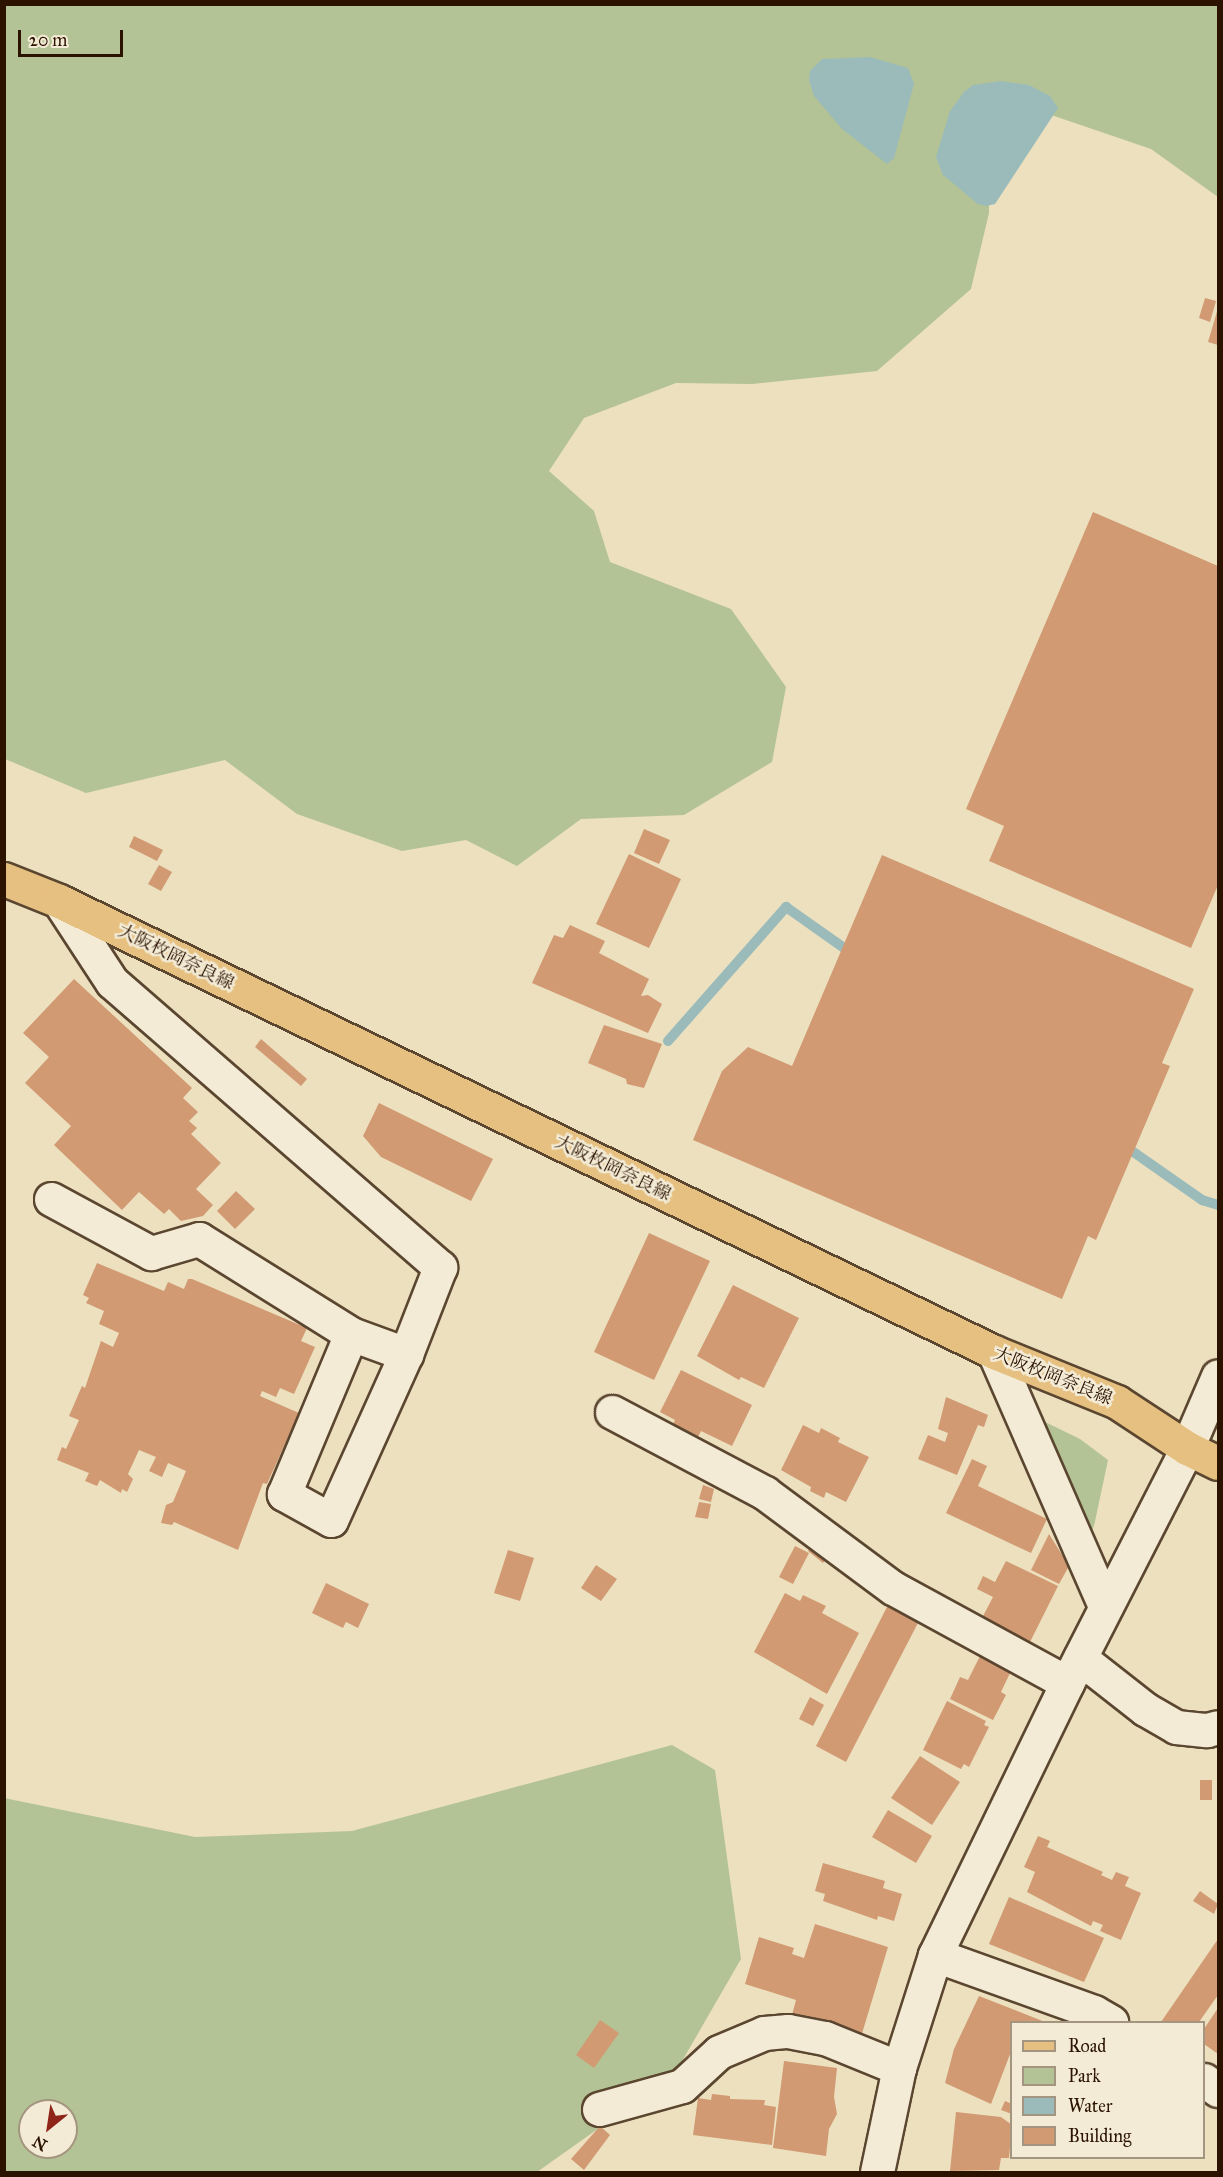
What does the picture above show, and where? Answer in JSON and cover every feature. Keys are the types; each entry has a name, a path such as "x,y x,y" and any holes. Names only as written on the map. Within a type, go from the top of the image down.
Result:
{"main road":[{"name":"大阪枚岡奈良線","path":"4,879 59,901 994,1352 1117,1402 1187,1448 1218,1463"}],"street":[{"path":"59,901 112,982 440,1267 406,1354 331,1520 284,1494 351,1334"},
{"path":"51,1198 151,1253 199,1239 351,1334 406,1354"},
{"path":"994,1352 1105,1606"},
{"path":"877,2172 900,2068 935,1956 1105,1606 1187,1448 1218,1376"},
{"path":"612,1412 765,1493 893,1588 1073,1671 1176,1727 1207,1730 1218,1727"},
{"path":"935,1956 1094,2012 1109,2021"},
{"path":"599,2109 682,2086 719,2052 764,2034 788,2031 825,2038 900,2068"},
{"path":"1205,2081 1218,2090"}],"green space":[{"path":"4,5 1218,5 1218,197 1151,149 990,94 989,213 971,289 877,371 752,384 676,383 584,418 549,471 594,511 610,562 731,609 786,687 772,762 684,815 581,819 517,866 466,840 402,851 297,814 225,760 86,793 5,759"},
{"path":"1039,1419 1080,1439 1108,1460 1094,1526 1085,1543"},
{"path":"672,1745 715,1770 741,1959 674,2075 537,2172 5,2172 4,1798 195,1837 352,1831"}],"water":[{"path":"870,57 908,68 914,84 894,158 887,164 842,129 814,96 809,80 810,71 822,59"},
{"path":"1001,81 1029,85 1050,96 1058,108 995,204 986,206 978,204 943,175 936,157 950,111 964,92 973,85"}],"building":[{"path":"1205,298 1216,301 1210,322 1199,318"},
{"path":"1218,308 1218,345 1208,342"},
{"path":"1093,512 1218,566 1218,885 1191,948 989,861 1004,826 966,809"},
{"path":"644,829 670,840 659,864 634,853"},
{"path":"134,836 163,850 157,861 129,847"},
{"path":"629,854 681,879 649,948 596,924"},
{"path":"882,855 1194,989 1162,1063 1170,1066 1096,1240 1088,1236 1062,1299 693,1140 722,1071 748,1047 792,1066"},
{"path":"159,865 172,872 161,891 148,884"},
{"path":"570,925 605,941 599,953 649,979 641,996 648,995 662,1004 648,1033 532,983 554,935 563,938"},
{"path":"74,979 192,1088 183,1098 198,1112 189,1121 197,1128 191,1134 221,1163 196,1189 213,1205 203,1216 181,1221 169,1209 164,1214 139,1192 122,1210 54,1145 71,1126 25,1083 49,1057 23,1033"},
{"path":"604,1025 662,1044 644,1088 627,1084 626,1079 588,1063"},
{"path":"261,1039 307,1079 301,1086 255,1047"},
{"path":"379,1103 493,1159 471,1201 381,1157 363,1136"},
{"path":"236,1191 255,1209 235,1229 217,1211"},
{"path":"649,1233 710,1261 654,1380 594,1352"},
{"path":"97,1263 164,1291 168,1282 184,1289 188,1279 192,1279 307,1328 301,1341 315,1347 294,1394 280,1388 276,1397 262,1391 260,1396 299,1413 267,1484 263,1483 238,1550 174,1522 172,1525 161,1523 166,1505 173,1502 186,1471 168,1463 162,1477 149,1471 156,1457 139,1450 128,1474 133,1479 127,1492 122,1489 121,1493 100,1480 97,1486 85,1481 89,1473 57,1460 62,1447 66,1449 79,1420 69,1416 82,1386 85,1388 101,1341 113,1347 119,1333 99,1324 104,1311 86,1303 89,1298 83,1295"},
{"path":"733,1285 799,1318 764,1388 741,1377 739,1380 697,1356"},
{"path":"681,1370 752,1405 732,1446 701,1431 696,1441 671,1428 675,1420 660,1412"},
{"path":"946,1397 988,1415 984,1427 978,1425 957,1475 918,1459 928,1435 945,1442 948,1433 938,1429"},
{"path":"803,1425 819,1433 821,1428 840,1438 838,1442 869,1457 846,1502 826,1492 824,1498 810,1491 811,1487 781,1470"},
{"path":"972,1459 987,1466 978,1486 1047,1519 1031,1553 946,1513"},
{"path":"703,1485 714,1489 711,1502 699,1499"},
{"path":"699,1502 711,1504 708,1519 695,1517"},
{"path":"1049,1534 1069,1566 1059,1584 1031,1570"},
{"path":"795,1546 809,1553 793,1584 779,1577"},
{"path":"812,1546 827,1558 823,1563 808,1551"},
{"path":"508,1550 534,1558 520,1601 494,1593"},
{"path":"1006,1561 1058,1586 1029,1644 981,1620 993,1597 977,1589 983,1576 995,1582"},
{"path":"596,1565 617,1579 601,1601 581,1588"},
{"path":"326,1583 369,1604 358,1628 346,1622 343,1628 312,1613"},
{"path":"785,1593 800,1601 803,1595 826,1606 822,1613 859,1633 827,1694 754,1652"},
{"path":"889,1603 920,1619 846,1762 816,1746"},
{"path":"987,1654 1010,1665 1011,1671 1001,1692 1006,1695 993,1720 950,1699 960,1677 968,1680 980,1656 985,1659"},
{"path":"810,1697 824,1705 813,1726 799,1719"},
{"path":"947,1701 986,1721 984,1725 989,1727 969,1767 964,1764 961,1769 923,1750"},
{"path":"920,1756 960,1782 932,1825 891,1798"},
{"path":"1200,1780 1212,1780 1212,1800 1200,1800"},
{"path":"888,1810 932,1836 916,1863 872,1837"},
{"path":"1038,1836 1050,1841 1047,1847 1103,1872 1101,1875 1112,1880 1116,1872 1129,1877 1125,1886 1141,1893 1121,1940 1100,1931 1103,1925 1093,1921 1091,1926 1027,1892 1035,1872 1024,1867"},
{"path":"823,1863 885,1881 883,1888 902,1894 894,1921 878,1916 877,1920 823,1901 825,1894 815,1891"},
{"path":"1200,1891 1218,1904 1214,1914 1193,1901"},
{"path":"1009,1897 1104,1938 1084,1982 989,1944"},
{"path":"815,1924 888,1947 861,2037 792,2015 796,2000 745,1984 759,1937 794,1948 792,1954 804,1958"},
{"path":"1218,1939 1218,1995 1200,2021 1162,2021"},
{"path":"979,1996 1042,2021 1010,2021 1010,2054 991,2104 945,2083 954,2049"},
{"path":"1218,2008 1218,2054 1205,2045 1205,2028"},
{"path":"600,2020 619,2033 594,2068 576,2055"},
{"path":"784,2061 837,2068 834,2097 837,2114 829,2129 826,2156 773,2148"},
{"path":"712,2094 730,2096 730,2099 765,2100 764,2105 776,2107 772,2145 693,2135 698,2098 711,2100"},
{"path":"1005,2101 1010,2103 1010,2113 1001,2110"},
{"path":"956,2112 1001,2117 1010,2124 1009,2158 1001,2158 999,2170 950,2171"},
{"path":"600,2126 610,2135 584,2170 571,2159"}],"waterway":[{"path":"668,1041 786,907 854,955"},
{"path":"1122,1144 1202,1200 1218,1205"}]}
